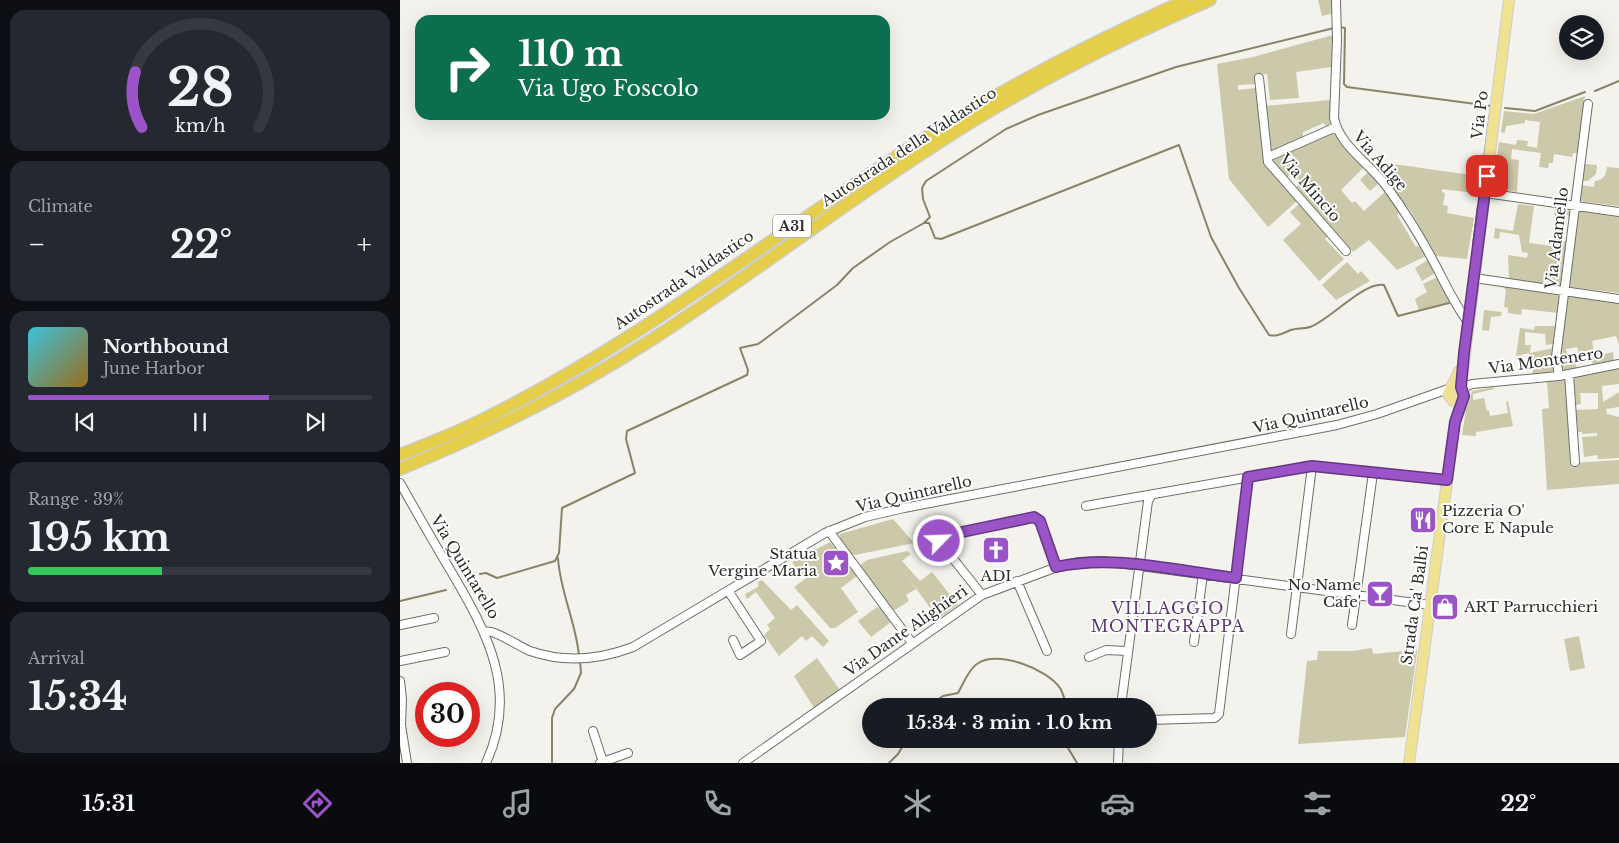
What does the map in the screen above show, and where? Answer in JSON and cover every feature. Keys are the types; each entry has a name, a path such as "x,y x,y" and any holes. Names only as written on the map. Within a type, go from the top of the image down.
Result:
{"highway":[{"name":"Autostrada Valdastico","path":"400,455 479,421 545,386 614,346 899,155 1052,65 1187,0"},
{"name":"Autostrada della Valdastico","path":"400,469 490,430 584,380 693,312 879,181 963,127 1086,58 1210,0"}],"main road":[{"name":"Via Po","path":"1459,391 1509,0"},
{"path":"1450,399 1456,401 1459,391"},
{"name":"Strada Ca' Balbi","path":"1409,763 1459,391"},
{"name":"Strada Ca' Balbi","path":"1450,399 1455,422"}],"street":[{"name":"Via Adige","path":"1336,0 1334,118 1336,127 1344,141 1377,175 1406,214 1457,308 1468,322"},
{"name":"Via Mincio","path":"1259,78 1269,162 1346,251"},
{"name":"Via Adamello","path":"1559,376 1556,357 1588,104"},
{"path":"1268,157 1336,127"},
{"path":"1485,193 1619,212"},
{"path":"1474,278 1619,298"},
{"name":"Via Montenero","path":"1459,391 1476,384 1559,376 1619,364"},
{"path":"1569,374 1575,462"},
{"name":"Via Quintarello","path":"400,483 485,632 493,631 529,651 563,659 587,659 615,654 633,648 829,531 865,517 1337,425 1430,395 1459,391"},
{"name":"Via Quintarello","path":"1430,395 1450,399"},
{"path":"1086,506 1312,466 1447,480"},
{"path":"1291,634 1312,466"},
{"path":"1352,625 1373,472"},
{"path":"1157,720 1215,718 1219,714 1248,477"},
{"path":"1122,698 1150,496"},
{"path":"982,595 939,541 939,537 1034,517 1040,521 1056,567"},
{"path":"829,531 912,643"},
{"name":"Via Dante Alighieri","path":"743,763 982,595 1056,567 1078,562 1103,561 1430,605"},
{"path":"1194,642 1203,574"},
{"path":"1018,581 1047,651"},
{"path":"729,592 761,641 740,655 733,640"},
{"path":"400,625 434,618"},
{"path":"485,632 494,658 500,707 495,741 486,763"},
{"path":"1089,657 1106,650 1127,652"},
{"path":"400,661 445,652"},
{"path":"400,681 402,742 406,763"},
{"path":"593,731 602,762 628,753"},
{"path":"1118,763 1119,748"}],"shaded area":[{"path":"1318,0 1334,0 1335,13 1322,16"},
{"path":"1333,35 1332,67 1296,72 1299,98 1270,100 1267,74 1255,75 1256,84 1238,85 1238,90 1256,88 1264,164 1297,201 1268,227 1229,179 1217,64 1253,57"},
{"path":"1585,96 1578,153 1573,153 1572,157 1554,154 1553,163 1549,163 1548,168 1539,167 1541,153 1512,149 1511,159 1519,160 1517,192 1493,188 1499,142 1516,145 1517,140 1528,141 1527,146 1537,148 1540,122 1525,120 1525,123 1506,126 1505,133 1501,132 1504,111 1534,114"},
{"path":"1330,100 1331,124 1326,127 1324,123 1303,132 1303,137 1272,150 1270,148 1265,106"},
{"path":"1334,132 1341,144 1364,167 1341,190 1352,203 1355,201 1364,211 1385,192 1400,211 1397,215 1416,247 1420,245 1426,256 1397,270 1369,240 1353,252 1296,187 1299,184 1291,174 1287,178 1274,163 1274,160"},
{"path":"1372,161 1478,176 1474,193 1442,189 1442,192 1445,193 1443,205 1448,206 1447,213 1474,218 1467,259 1436,256 1412,213"},
{"path":"1584,164 1597,165 1596,174 1588,181 1582,181"},
{"path":"1607,167 1619,168 1619,206 1579,201 1581,185 1594,187 1595,181 1601,180 1604,177"},
{"path":"1369,171 1379,183 1370,191 1360,180"},
{"path":"1299,204 1328,236 1325,239 1344,259 1319,281 1283,240 1301,224 1290,212"},
{"path":"1518,204 1534,206 1529,243 1552,246 1555,208 1571,210 1570,219 1568,215 1558,214 1557,240 1565,241 1567,239 1561,286 1509,279 1508,255 1527,258 1528,253 1522,252 1519,235 1500,232 1499,239 1494,238 1495,228 1513,231"},
{"path":"1578,211 1619,217 1619,293 1568,287"},
{"path":"1428,260 1435,273 1422,281 1415,268"},
{"path":"1347,262 1358,274 1361,271 1370,281 1336,300 1322,285"},
{"path":"1435,278 1438,279 1450,302 1419,310 1415,299 1427,292 1423,284"},
{"path":"1503,287 1560,294 1558,313 1522,309 1521,315 1508,313 1508,308 1504,307 1506,290"},
{"path":"1568,295 1619,303 1619,344 1616,336 1592,341 1595,356 1613,352 1614,361 1593,365 1590,352 1579,354 1577,347 1566,349 1569,361 1574,361 1577,368 1563,371 1560,358"},
{"path":"1484,310 1502,312 1501,316 1491,317 1489,331 1482,330"},
{"path":"1535,326 1556,326 1554,344 1546,345 1545,334 1525,332 1525,345 1531,345 1530,353 1553,348 1555,373 1533,374 1529,353 1516,356 1520,328 1534,330"},
{"path":"1619,367 1619,384 1602,386 1603,402 1619,392 1619,407 1606,409 1607,414 1619,417 1619,458 1598,459 1597,455 1584,457 1582,437 1597,436 1597,433 1582,434 1582,432 1578,432 1576,410 1598,409 1598,393 1580,393 1581,404 1576,405 1574,379 1576,376"},
{"path":"1563,380 1566,382 1573,463 1619,460 1619,484 1547,490 1542,409 1549,408 1547,381"},
{"path":"1493,387 1494,389 1473,394 1473,400 1484,398 1490,416 1508,413 1506,402 1508,401 1513,426 1476,432 1476,436 1462,435 1466,409 1472,391"},
{"path":"893,519 914,543 855,555 850,553 839,539 840,534"},
{"path":"830,542 858,575 841,588 858,612 835,628 830,628 794,587 808,577 807,575 802,578 792,562"},
{"path":"907,551 911,554 902,561 920,581 932,572 958,605 938,619 905,573 916,589 906,595 909,601 895,610 891,609 859,566 867,560"},
{"path":"762,580 791,610 797,605 829,641 823,647 812,636 806,641 802,636 779,656 764,635 770,629 767,625 775,618 756,592 747,599 745,594 758,587 758,582"},
{"path":"877,607 881,608 891,622 871,637 858,621"},
{"path":"1579,636 1585,668 1570,671 1564,639"},
{"path":"1407,646 1416,646 1417,652 1405,737 1298,744 1307,661 1317,660 1318,651 1353,651 1372,648 1373,654 1404,651"},
{"path":"817,658 840,690 814,708 794,676"}],"waterway":[{"path":"1339,27 1345,28 1344,84 1347,87 1491,106 1480,188"},
{"path":"480,574 486,573 497,578 555,561 559,553 562,508 635,473 626,439 627,431 747,375 748,370 740,348 758,344 837,285 853,268 890,242 924,223 930,217 923,199 922,188 926,181 1006,129 1038,115 1176,67 1334,28"},
{"path":"1595,91 1619,81"},
{"path":"1505,108 1535,111 1585,92"},
{"path":"924,223 929,223 935,238 941,239 1179,145 1211,237 1239,288 1269,335 1277,335 1293,329 1310,327 1357,295 1376,285 1384,285 1398,316 1449,303"},
{"path":"1473,245 1478,205"},
{"path":"558,558 559,571 575,631 579,656"},
{"path":"400,601 446,590"},
{"path":"940,698 958,693 974,666 986,660 997,659 1021,663 1044,674 1060,688 1064,698"},
{"path":"552,763 552,718 555,709 574,689 581,673 580,660"},
{"path":"889,763 902,748"},
{"path":"1068,748 1077,763"}],"place":[{"name":"Pizzeria O' Core E Napule","path":"1423,520"},
{"name":"ADI","path":"996,550"},
{"name":"Statua Vergine Maria","path":"836,563"},
{"name":"No Name Cafe'","path":"1380,594"},
{"name":"ART Parrucchieri","path":"1445,607"}],"district":[{"name":"VILLAGGIO MONTEGRAPPA","path":"1168,617"}],"route":[{"path":"939,541 939,537 1034,517 1040,521 1056,567 1078,562 1103,561 1236,578 1248,477 1312,466 1447,480 1455,422 1464,396 1461,387 1464,353 1487,176"}]}
